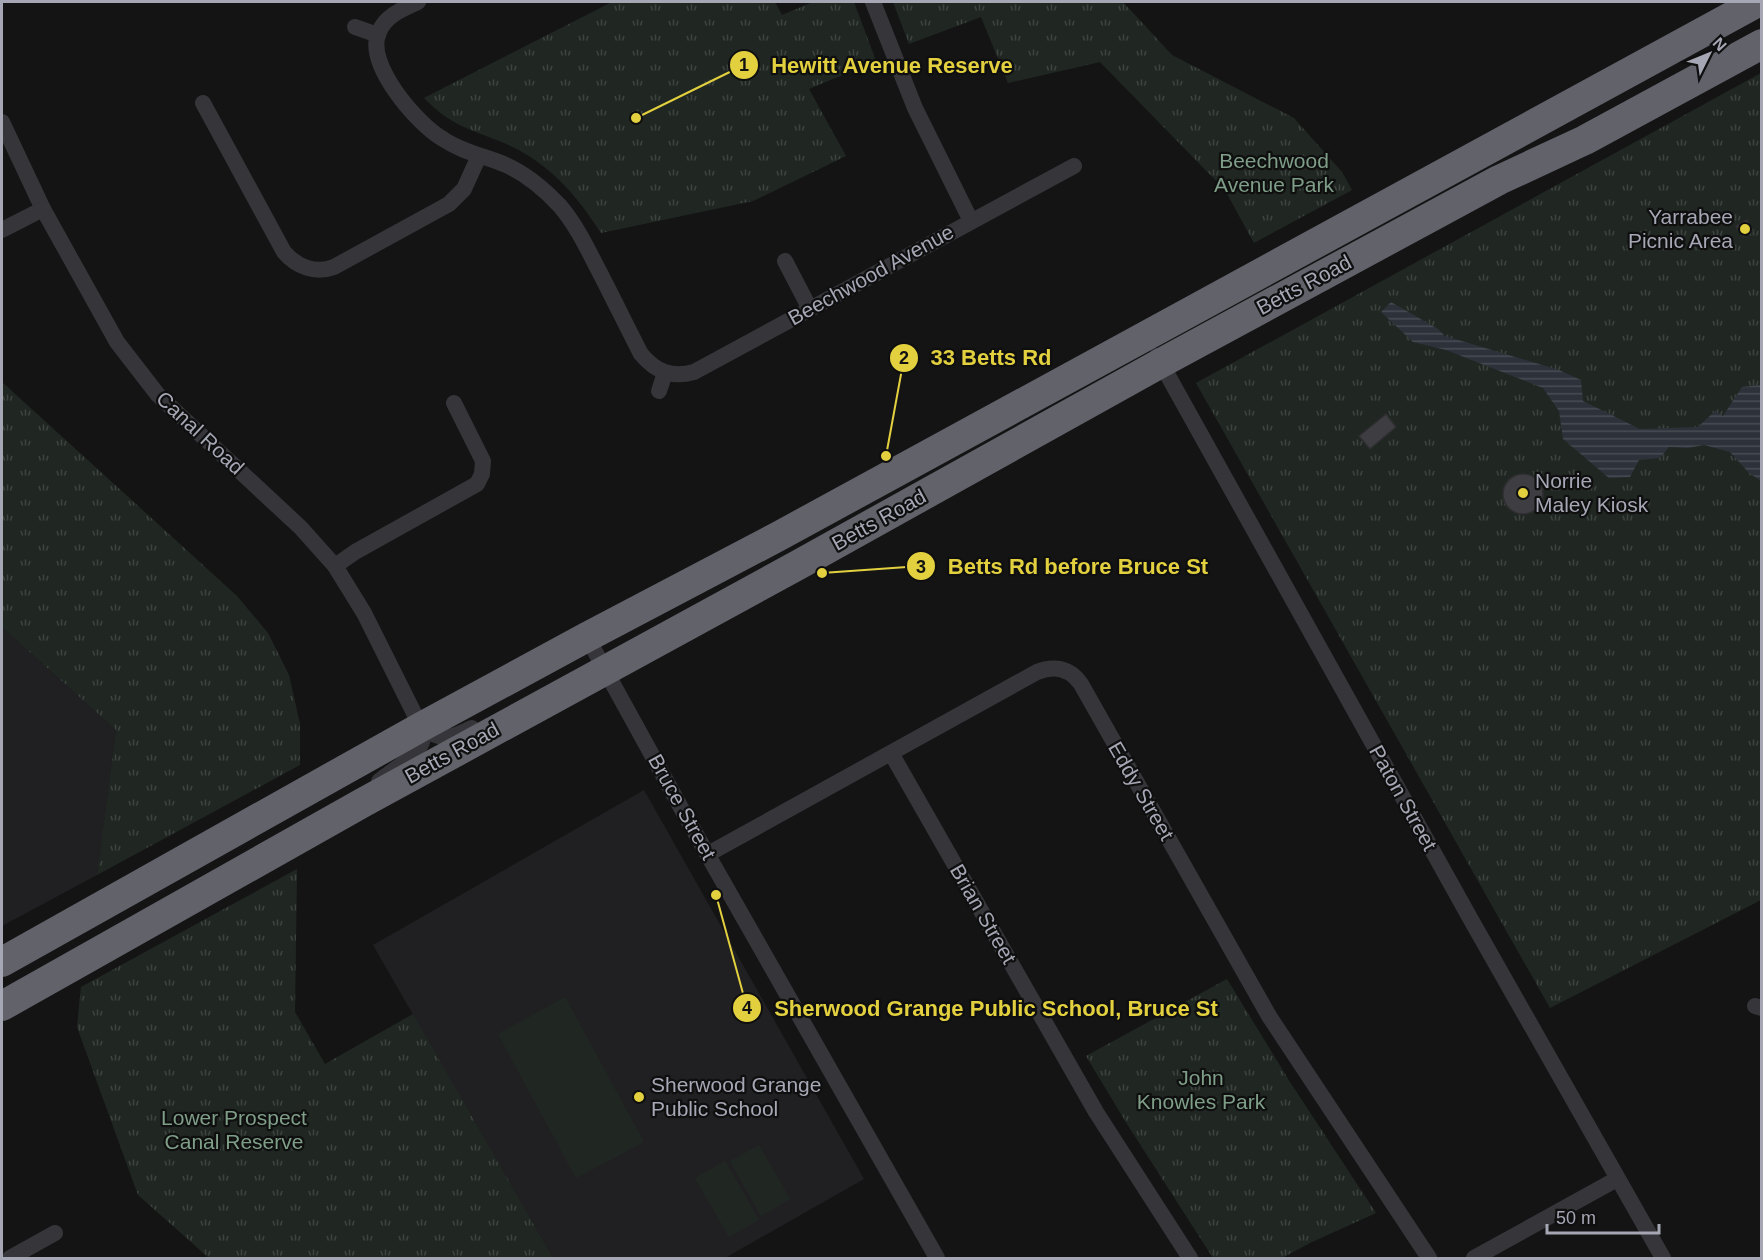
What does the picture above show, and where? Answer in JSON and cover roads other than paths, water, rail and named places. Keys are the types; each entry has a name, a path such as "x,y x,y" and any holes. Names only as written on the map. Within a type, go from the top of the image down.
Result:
{"highway":[{"path":"1695,36 1712,14 1729,2"},
{"name":"Betts Road","path":"2,962 586,637 779,536 1758,2"},
{"name":"Betts Road","path":"2,1006 84,962 209,888 364,802 1161,363 1499,180 1585,140 1761,44"}],"street":[{"path":"418,2 391,16 382,25 376,46 378,58 401,100 418,120 441,138 518,172 540,186 561,207 580,235 641,354 653,367 665,373 659,391"},
{"path":"873,2 911,100 971,221"},
{"path":"355,27 378,35"},
{"path":"203,103 284,252 303,276 334,267 443,208 464,189 479,156"},
{"name":"Canal Road","path":"2,122 43,209 117,342 158,395 302,528 335,566 363,613 421,728"},
{"name":"Beechwood Avenue","path":"665,373 680,375 694,372 1074,166"},
{"path":"2,230 43,209"},
{"path":"785,261 810,309"},
{"name":"Paton Street","path":"1146,336 1663,1258"},
{"path":"335,566 355,552 469,490 488,476 481,455 454,402"},
{"name":"Bruce Street","path":"586,637 937,1258"},
{"name":"Eddy Street","path":"708,854 1045,669 1060,669 1073,675 1081,684 1273,1023 1429,1258"},
{"path":"421,728 433,735 445,738 462,733 489,719 514,719"},
{"path":"364,802 376,783 418,747 423,736 421,728"},
{"name":"Brian Street","path":"891,753 1096,1112 1190,1258"},
{"path":"1474,1258 1617,1179"},
{"path":"10,1258 55,1233"}],"place":[{"name":"Hewitt Avenue Reserve","path":"636,118"},
{"name":"Yarrabee Picnic Area","path":"1745,229"},
{"name":"33 Betts Rd","path":"886,456"},
{"name":"Norrie Maley Kiosk","path":"1523,493"},
{"name":"Betts Rd before Bruce St","path":"822,573"},
{"name":"Sherwood Grange Public School, Bruce St","path":"716,895"},
{"name":"Sherwood Grange Public School","path":"639,1097"}],"park label":[{"name":"Beechwood Avenue Park","path":"1274,173"},
{"name":"John Knowles Park","path":"1201,1090"},
{"name":"Lower Prospect Canal Reserve","path":"234,1130"}]}
